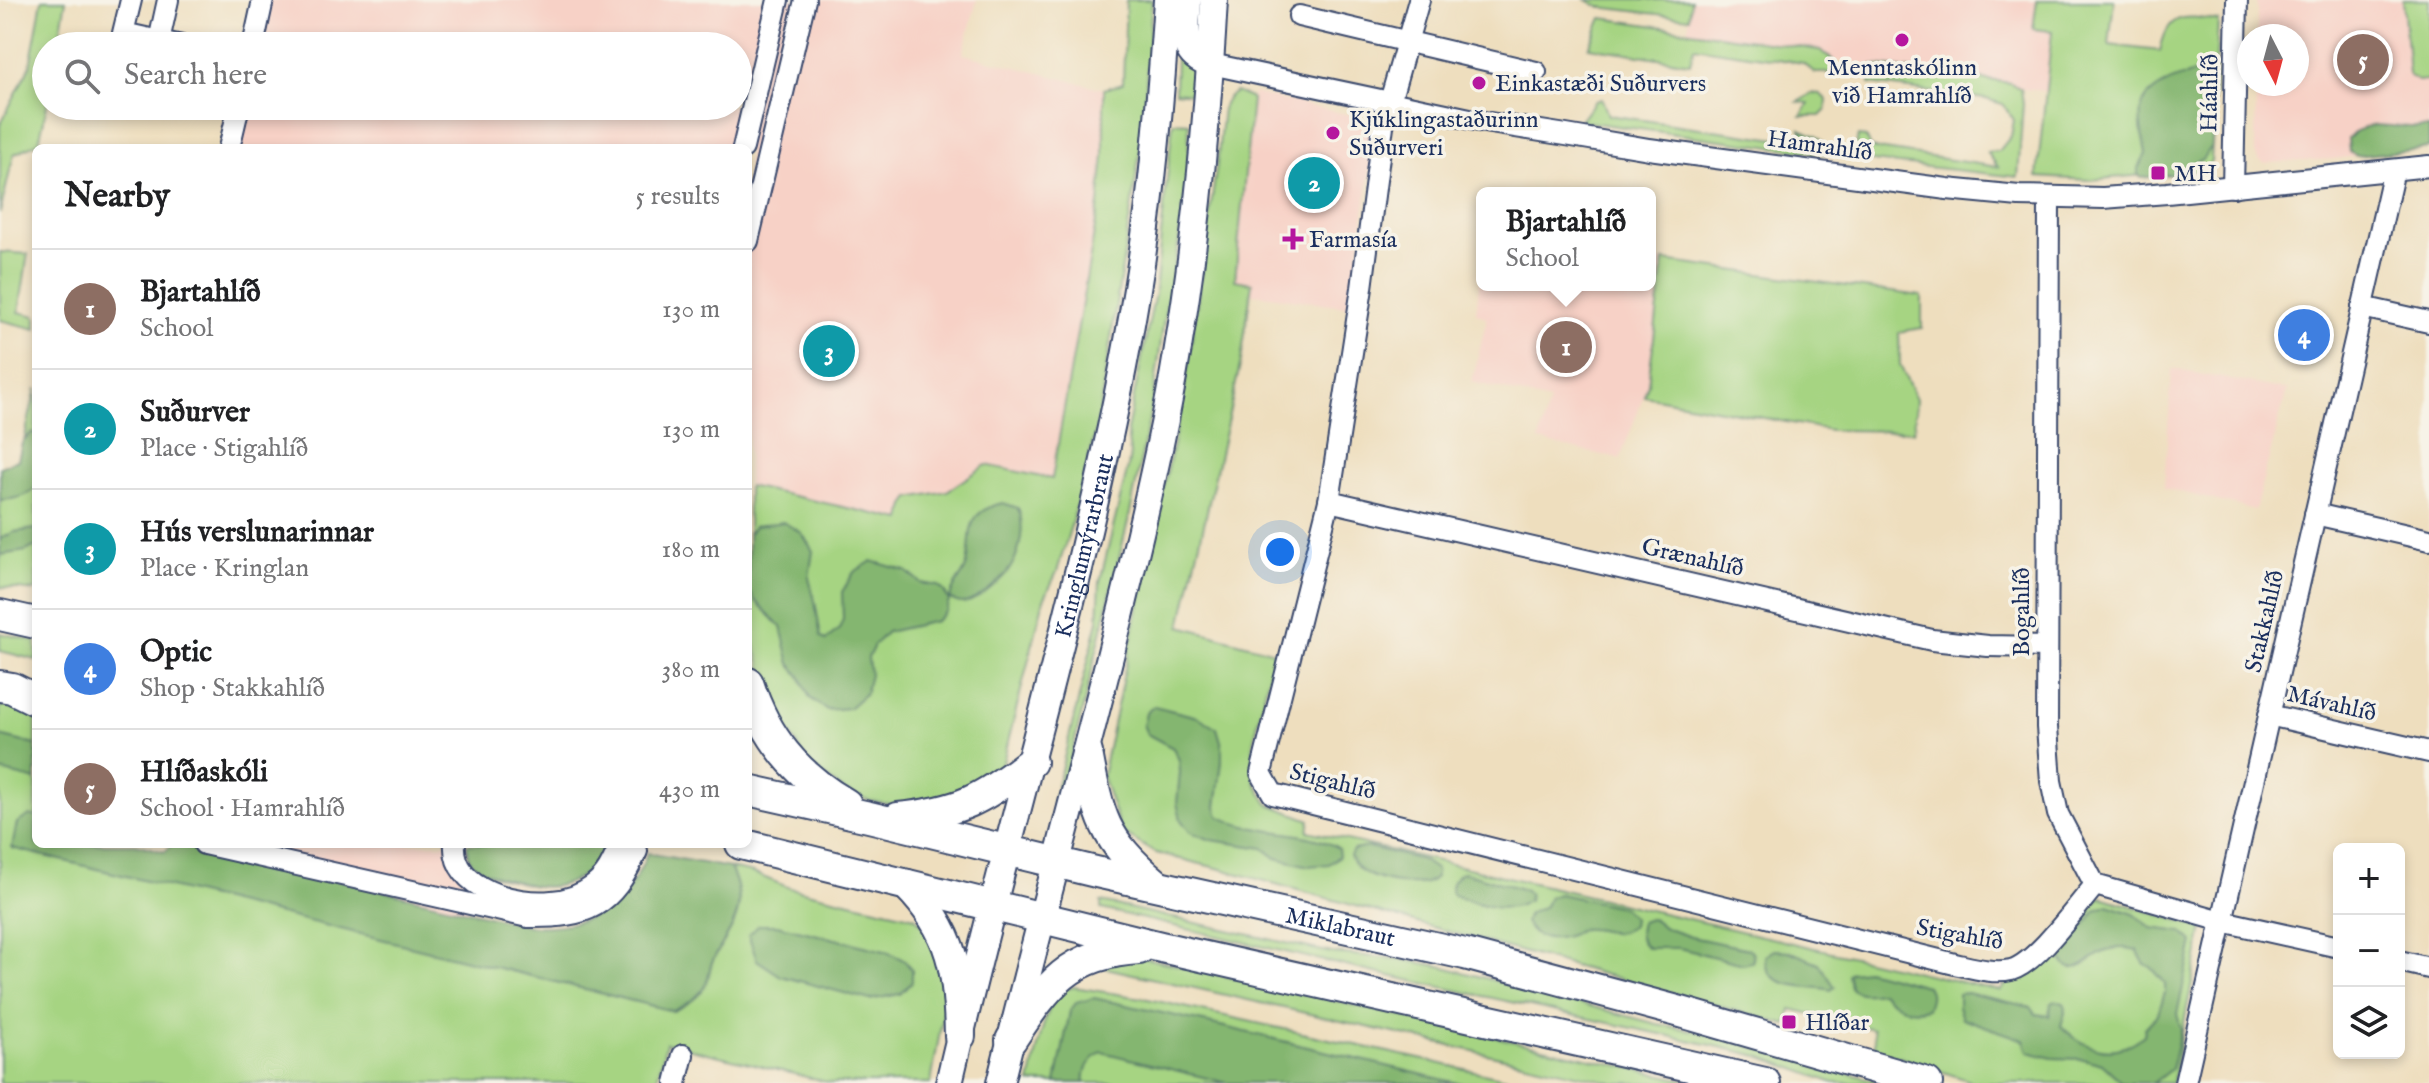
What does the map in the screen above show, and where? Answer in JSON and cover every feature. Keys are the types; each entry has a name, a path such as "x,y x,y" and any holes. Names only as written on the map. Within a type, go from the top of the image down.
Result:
{"highway":[{"path":"0,603 32,602"},
{"path":"0,615 32,622"},
{"path":"0,669 32,677"},
{"path":"0,686 32,698"},
{"path":"752,692 774,740 794,765 820,789 875,818 919,816 962,806 987,794 1031,762"},
{"path":"1087,753 1097,806 1103,821 1120,849 1156,884"},
{"name":"Miklabraut","path":"752,791 1465,954 1927,1083"},
{"path":"752,847 1161,947 1765,1083"},
{"path":"907,885 932,912 950,950 957,977 960,1036"},
{"path":"1011,1040 1037,1001 1072,967 1099,954 1161,947"}],"main road":[{"name":"Kringlumýrarbraut","path":"949,1083 1031,762 1102,463 1137,287 1162,76 1167,0"},
{"path":"1188,0 1187,43 1191,54 1211,64"},
{"path":"1000,1083 1087,753 1161,442 1196,226 1214,0"}],"street":[{"path":"123,32 131,0"},
{"path":"161,32 168,0"},
{"path":"256,32 263,0"},
{"path":"752,110 778,0"},
{"path":"752,224 805,0"},
{"name":"Stigahlíð","path":"1419,0 1383,126 1329,501 1261,773 1273,794 1955,964 1994,971 2012,970 2028,961 2095,885"},
{"name":"Háahlíð","path":"2233,187 2237,0"},
{"path":"1299,16 1536,72"},
{"name":"Hamrahlíð","path":"1211,64 1484,122 1649,149 1947,189 2049,198 2103,198 2429,166"},
{"path":"230,144 236,120"},
{"path":"744,144 750,120"},
{"name":"Stakkahlíð","path":"2185,1083 2394,170"},
{"name":"Bogahlíð","path":"2049,198 2047,727 2051,781 2058,814 2095,885"},
{"path":"2362,307 2429,322"},
{"name":"Grænahlíð","path":"1329,501 1932,640 1988,646 2047,647"},
{"path":"2315,514 2429,540"},
{"name":"Mávahlíð","path":"2269,715 2429,752"},
{"path":"222,848 528,917 557,918 593,907 618,886 628,848"},
{"path":"454,848 458,866 476,884 535,902 569,898 590,888 628,848"},
{"path":"2095,885 2222,921 2333,946"},
{"path":"2405,962 2429,968"},
{"path":"676,1083 683,1055"}],"shaded area":[{"path":"260,0 977,0 963,54 1104,89 1104,156 1099,204 1052,479 986,465 946,491 910,498 905,505 903,520 752,490 752,144 227,144 233,120 752,120 752,32 252,32"},
{"name":"Menntaskólinn við Hamrahlíð","path":"1691,0 2037,0 2033,28 2052,31 2045,91 2021,89 2011,83 1833,60 1820,50 1688,31"},
{"path":"2257,0 2429,0 2429,147 2334,159 2265,163 2258,160 2255,153 2256,96 2309,96 2309,24 2257,24"},
{"path":"1253,93 1376,121 1352,307 1231,291"},
{"path":"1656,260 1664,261 1648,384 1620,459 1539,441 1549,401 1472,382 1487,318 1476,313 1478,291 1656,291"},
{"path":"2172,369 2287,390 2255,510 2164,488"},
{"path":"206,848 467,848 467,854 475,866 467,910"}],"green space":[{"path":"42,0 66,0 60,32 36,32"},
{"path":"1126,0 1152,0 1142,139 1097,427 1057,572 1044,599 1001,770 974,793 896,805 870,801 846,792 805,762 776,711 752,638 752,487 902,520 910,498 947,491 986,465 1052,479 1099,204 1104,156 1104,89 1123,83"},
{"path":"1587,0 1691,0 1689,18 1599,7"},
{"path":"2037,0 2114,0 2109,45 2160,51 2168,29 2179,19 2218,21 2211,162 2200,170 2089,180 2037,177 2052,31 2033,29"},
{"path":"2403,0 2429,0 2429,80 2417,81 2409,75"},
{"path":"1602,18 1820,50 1833,60 1832,73 1815,73 1803,63 1694,47 1690,63 1589,47"},
{"path":"32,55 32,120 44,120 39,142 14,154 0,213 0,125 30,66"},
{"path":"1180,57 1193,69 1192,94 1175,92 1176,58"},
{"path":"1872,65 2011,83 2021,89 2023,103 2018,177 1853,159 1858,136 1866,137 1871,148 1998,167 1987,152 1999,151 2011,136 2014,120 2003,104 1986,99 1870,84"},
{"path":"2204,70 2211,72 2215,78 2212,146 2202,160 2189,165 2183,173 2142,178 2138,175 2138,168 2146,154 2140,121 2144,102 2166,83"},
{"path":"1236,92 1252,99 1235,280 1252,283 1241,361 1181,626 1274,652 1253,744 1255,782 1268,804 1310,820 1308,831 2000,991 2009,981 2043,964 2101,897 2203,928 2172,1083 1976,1083 1875,1049 1873,1029 1791,1009 1787,1025 1156,853 1121,832 1102,776 1184,393 1223,106 1228,97"},
{"path":"1812,93 1820,94 1827,100 1826,110 1820,116 1801,116 1809,103 1798,102"},
{"path":"1602,99 1608,115 1806,143 1801,129 1823,142 1825,154 1580,121 1595,101"},
{"path":"1173,122 1189,123 1188,174 1153,400 1130,513 1060,802 1053,802 1098,621 1100,581 1128,467 1127,431 1155,293"},
{"path":"2372,125 2429,128 2429,148 2357,156 2349,152 2348,139 2356,131"},
{"path":"0,252 28,254 19,312 32,315 32,328 0,320"},
{"path":"1664,261 1922,296 1922,328 1899,332 1900,365 1916,399 1914,431 1830,430 1644,396"},
{"path":"32,406 32,591 0,587 0,493 12,495"},
{"path":"32,432 32,490 20,497 0,500 0,467 18,460 22,443"},
{"path":"1003,503 1018,508 1021,522 1020,544 1012,565 975,599 962,603 950,599 967,564 975,519 990,507"},
{"path":"783,522 802,533 813,551 809,578 821,637 826,640 839,629 843,619 842,592 854,572 872,561 906,571 921,583 938,586 949,601 946,611 936,621 887,632 874,645 868,658 870,675 865,694 849,708 827,710 810,698 800,676 790,664 781,627 752,596 752,529 755,526"},
{"path":"32,530 32,548 0,555 0,539 14,532"},
{"path":"0,633 32,640 32,659 0,651"},
{"path":"0,693 32,706 32,816 17,823 13,848 673,1011 703,989 712,963 736,916 739,895 730,868 753,873 790,888 915,917 930,932 948,985 931,1083 831,1083 666,1043 656,1083 0,1083"},
{"path":"1154,706 1198,717 1217,728 1222,745 1216,807 1219,816 1248,827 1325,842 1338,848 1339,856 1329,864 1309,866 1276,858 1263,848 1211,840 1190,832 1181,820 1177,803 1179,760 1173,748 1147,734 1143,725 1146,713"},
{"path":"0,736 32,744 32,779 0,771"},
{"path":"32,816 32,848 150,848 165,852 168,848 206,848 530,926 569,924 602,911 629,888 647,853 730,868 736,882 738,905 732,926 712,963 703,989 673,1011 12,848 17,823"},
{"path":"1368,847 1422,860 1436,870 1436,877 1422,884 1413,884 1383,880 1367,874 1356,866 1350,855 1353,850"},
{"path":"467,848 603,848 587,872 568,883 547,887 484,871 473,864"},
{"path":"1464,872 1525,890 1529,894 1528,901 1511,908 1501,908 1453,895 1452,883"},
{"path":"1559,894 1622,907 1633,918 1632,926 1614,933 1582,929 1557,938 1538,936 1525,922 1529,914 1545,906 1549,897"},
{"path":"1101,902 1332,953 1440,966 1657,1024 1697,1031 1884,1083 1834,1083 1759,1056 1367,971 1101,909"},
{"path":"2108,905 2134,914 2152,928 2182,932 2193,942 2177,1014 2181,1029 2171,1069 2153,1083 2123,1083 2102,1064 2028,1052 2024,1040 1962,1018 1958,994 1967,993 2031,1007 2036,1014 2049,1016 2051,1004 2055,1001 2064,1003 2066,1008 2061,1026 2091,1046 2112,1050 2122,1048 2144,1035 2145,1028 2158,1014 2165,983 2144,963 2137,950 2113,949 2074,968 2064,964 2061,957 2096,910"},
{"path":"1649,919 1691,937 1749,949 1753,960 1743,964 1679,948 1648,948 1642,943 1639,933 1641,922"},
{"path":"758,925 777,925 885,951 904,960 912,970 912,982 900,994 870,1000 781,976 757,960 748,935"},
{"path":"1774,950 1789,951 1819,963 1835,987 1831,990 1780,981 1767,968 1765,956"},
{"path":"1132,955 1697,1083 1615,1083 1093,965"},
{"path":"1866,970 1926,986 1930,993 1927,1008 1907,1009 1881,992 1854,991 1850,988 1848,974"},
{"path":"1074,987 1148,999 1528,1083 1030,1083 1040,1037 1052,1003 1061,992"},
{"path":"1094,998 1457,1083 1227,1083 1102,1052 1089,1065 1085,1083 1056,1083 1070,1011 1076,1003"}],"place":[{"name":"Menntaskólinn við Hamrahlíð","path":"1902,40"},
{"name":"Hlíðaskóli","path":"2363,60"},
{"name":"Einkastæði Suðurvers","path":"1479,83"},
{"name":"Kjúklingastaðurinn Suðurveri","path":"1333,133"},
{"name":"MH","path":"2158,173"},
{"name":"Suðurver","path":"1314,183"},
{"name":"Farmasía","path":"1293,239"},
{"name":"Optic","path":"2304,335"},
{"name":"Bjartahlíð","path":"1566,347"},
{"name":"Hús verslunarinnar","path":"829,351"},
{"name":"Hlíðar","path":"1789,1022"}]}
